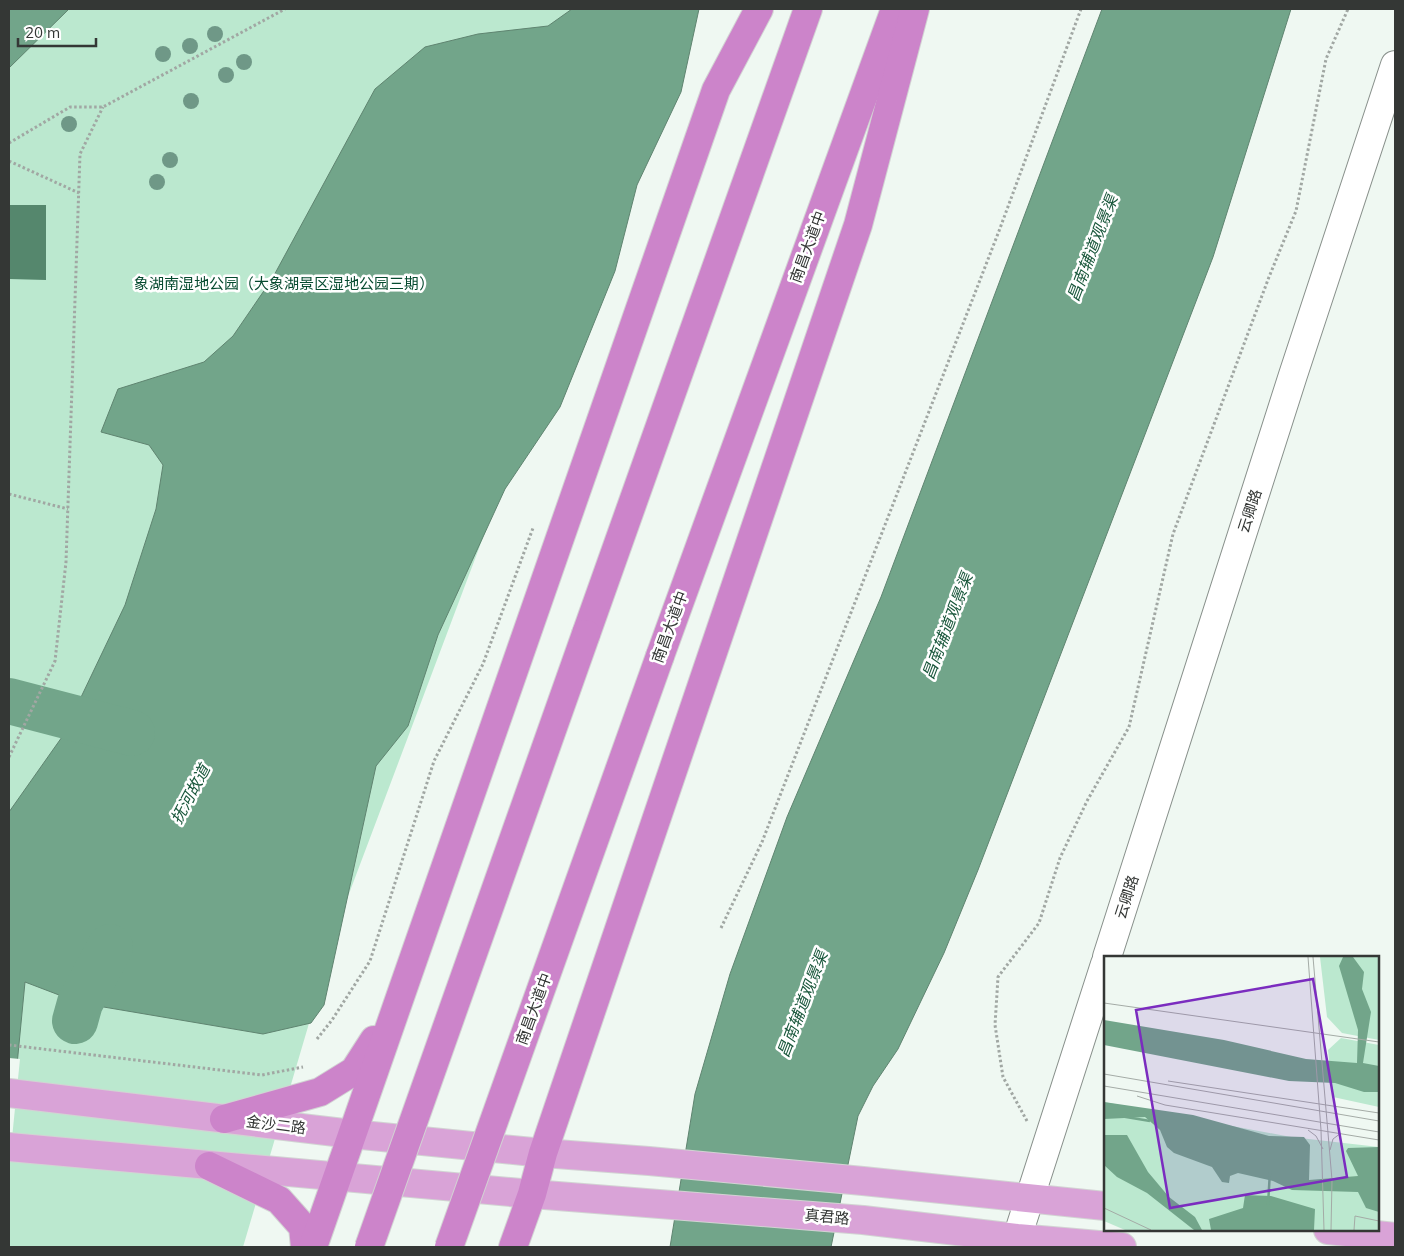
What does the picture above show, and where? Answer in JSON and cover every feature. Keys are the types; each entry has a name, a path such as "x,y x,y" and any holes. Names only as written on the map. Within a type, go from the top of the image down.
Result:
{"highway":[{"path":"314,1247 716,90 759,9"},
{"path":"369,1247 808,9"},
{"name":"南昌大道中","path":"449,1247 660,656 895,9"},
{"path":"513,1247 532,1194 543,1153 858,225 915,9"},
{"path":"224,1119 320,1092 354,1071 399,1001"},
{"path":"209,1166 279,1200 303,1227 305,1247"}],"main road":[{"name":"金沙二路","path":"9,1093 352,1134 543,1153"},
{"path":"9,1147 532,1194"},
{"path":"543,1153 863,1181 1104,1206"},
{"name":"真君路","path":"532,1194 862,1220 1016,1242 1122,1247"},
{"path":"1338,1231 1395,1237"}],"street":[{"name":"云卿路","path":"1108,956 1296,366 1395,65"},
{"path":"1016,1242 1104,967"}],"path":[{"path":"9,143 70,107 103,107 285,9"},
{"path":"720,928 762,842 999,231 1081,9"},
{"path":"1044,1155 1003,1077 995,1025 998,977 1039,923 1060,858 1087,801 1129,727 1173,534 1268,277 1296,211 1326,59 1348,9"},
{"path":"9,757 55,661 66,562 80,154 103,107"},
{"path":"9,161 79,193"},
{"path":"9,494 68,509"},
{"path":"317,1039 332,1020 370,961 434,761 483,664 534,524"},
{"path":"9,1045 262,1075 307,1066"}],"green space":[{"name":"象湖南湿地公园（大象湖景区湿地公园三期）","path":"9,9 682,9 341,915 243,1247 9,1247"}],"water":[{"path":"9,9 69,9 9,68"},
{"path":"572,9 699,9 681,92 637,185 615,271 560,407 505,489 438,635 408,726 376,766 324,1005 311,1023 263,1034 80,1003 25,982 9,1148 9,812 62,737 125,605 156,509 163,465 149,445 101,432 118,389 204,362 233,336 272,279 375,89 425,47 478,34 548,26"},
{"name":"昌南辅道观景渠","path":"1102,9 1291,9 1213,257 978,870 944,953 898,1049 873,1086 858,1116 831,1247 670,1247 695,1094 730,974 787,817 881,597"}],"pier":[{"path":"9,1058 20,1059 11,1148 9,1150"}],"building":[{"path":"9,205 46,205 46,280 9,279"}],"waterway":[{"name":"抚河故道","path":"9,701 132,733"},
{"name":"抚河故道","path":"75,1021 80,1003 110,947"}]}
